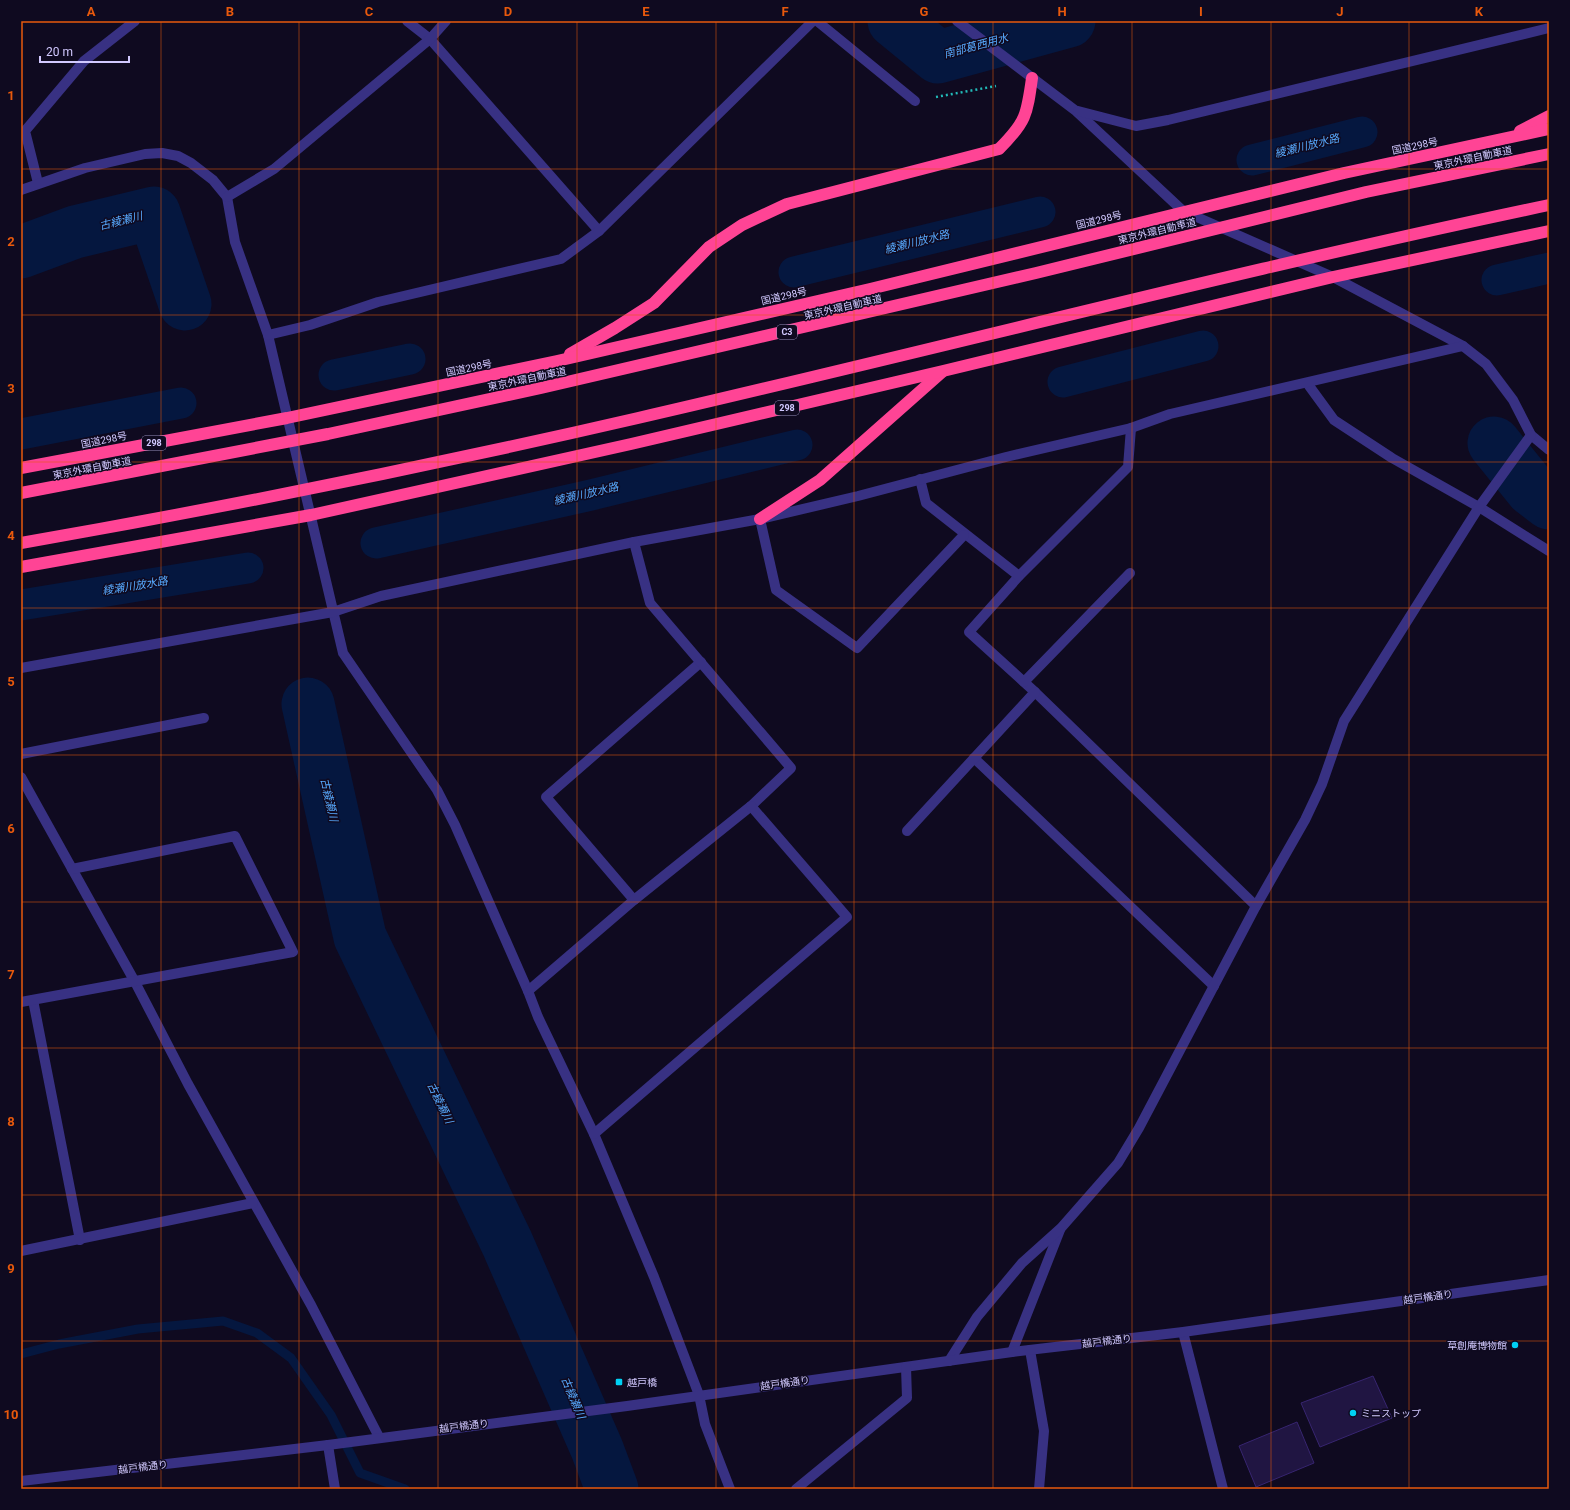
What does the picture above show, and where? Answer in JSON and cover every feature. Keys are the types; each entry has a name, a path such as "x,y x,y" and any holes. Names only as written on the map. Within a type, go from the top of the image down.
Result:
{"highway":[{"path":"557,361 615,328 654,303 709,247 742,225 787,204 999,149 1017,131 1027,111 1032,78"},
{"path":"1504,138 1549,116"},
{"name":"国道298号","path":"21,468 287,418 557,361 870,288 1183,211 1549,129"},
{"name":"東京外環自動車道","path":"21,493 328,434 541,388 1036,274 1366,192 1549,154"},
{"path":"21,543 108,528 356,478 636,418 1241,273 1397,237 1549,205"},
{"name":"298","path":"21,567 311,515 631,444 943,372 1333,277 1549,231"},
{"path":"760,519 820,480 943,372"}],"street":[{"path":"38,183 25,131 84,61 135,21"},
{"path":"407,21 430,39 599,231"},
{"path":"227,197 274,169 430,39 446,21"},
{"path":"268,335 310,325 378,302 561,259 599,231 814,21"},
{"path":"817,21 916,101"},
{"path":"957,21 1076,111 1183,211 1333,277 1463,346 1486,364 1512,400 1531,435 1549,450"},
{"path":"1076,111 1136,126 1176,118 1549,28"},
{"path":"21,190 85,168 145,154 162,153 178,156 191,163 213,180 227,197 235,242 268,335 343,653 437,790 455,825 528,991 538,1018 594,1134 654,1277 699,1395 705,1424 730,1489"},
{"path":"21,668 333,612 381,596 634,542 760,519 1006,457 1131,428 1170,414 1463,346"},
{"path":"1307,383 1334,420 1392,458 1479,507 1549,551"},
{"path":"1131,428 1128,467 1019,576 969,632 1035,692 1256,906"},
{"path":"949,1361 977,1317 1022,1263 1061,1228 1118,1163 1139,1128 1256,906 1305,820 1322,784 1344,721 1479,507 1531,435"},
{"path":"920,479 926,503 1019,576"},
{"path":"760,519 776,590 857,648 964,534"},
{"path":"528,991 634,900 751,806 791,768 650,603 634,542"},
{"path":"1024,682 1130,573"},
{"path":"634,900 546,796 701,662"},
{"path":"907,831 1035,692"},
{"path":"21,754 204,718"},
{"path":"974,758 1214,986"},
{"path":"21,777 135,982 310,1305 379,1437"},
{"path":"594,1134 847,917 751,806"},
{"path":"21,1002 293,952 235,836 72,869"},
{"path":"33,1000 80,1240"},
{"path":"21,1251 254,1203"},
{"path":"1012,1352 1061,1228"},
{"name":"越戸橋通り","path":"21,1481 627,1406 1012,1352 1183,1332 1549,1280"},
{"path":"1183,1332 1223,1489"},
{"path":"1030,1350 1044,1431 1039,1489"},
{"path":"796,1489 907,1398 906,1367"},
{"path":"328,1444 335,1489"}],"path":[{"path":"916,101 996,86"}],"building":[{"path":"1373,1376 1392,1418 1320,1447 1301,1403"},
{"path":"1297,1422 1314,1463 1256,1487 1239,1446"}],"waterway":[{"name":"南部葛西用水","path":"894,21 938,57 1069,21"},
{"name":"綾瀬川放水路","path":"1252,160 1362,132"},
{"name":"綾瀬川放水路","path":"794,272 1040,212"},
{"name":"古綾瀬川","path":"21,252 75,232 154,213 185,304"},
{"name":"綾瀬川放水路","path":"1497,280 1549,268"},
{"name":"綾瀬川放水路","path":"1063,382 1203,346"},
{"name":"綾瀬川放水路","path":"334,375 410,359"},
{"name":"綾瀬川放水路","path":"21,434 181,403"},
{"name":"南部葛西用水","path":"1494,443 1532,490 1549,503"},
{"name":"綾瀬川放水路","path":"376,543 591,495 797,445"},
{"name":"綾瀬川放水路","path":"21,605 248,568"},
{"name":"古綾瀬川","path":"308,704 360,937 507,1243 597,1449 612,1489"},
{"path":"21,1354 59,1344 138,1329 223,1321 257,1333 291,1358 331,1415 360,1473 405,1489"}],"place":[{"name":"草創庵博物館","path":"1515,1345"},
{"name":"越戸橋","path":"619,1382"},
{"name":"ミニストップ","path":"1353,1413"}]}
